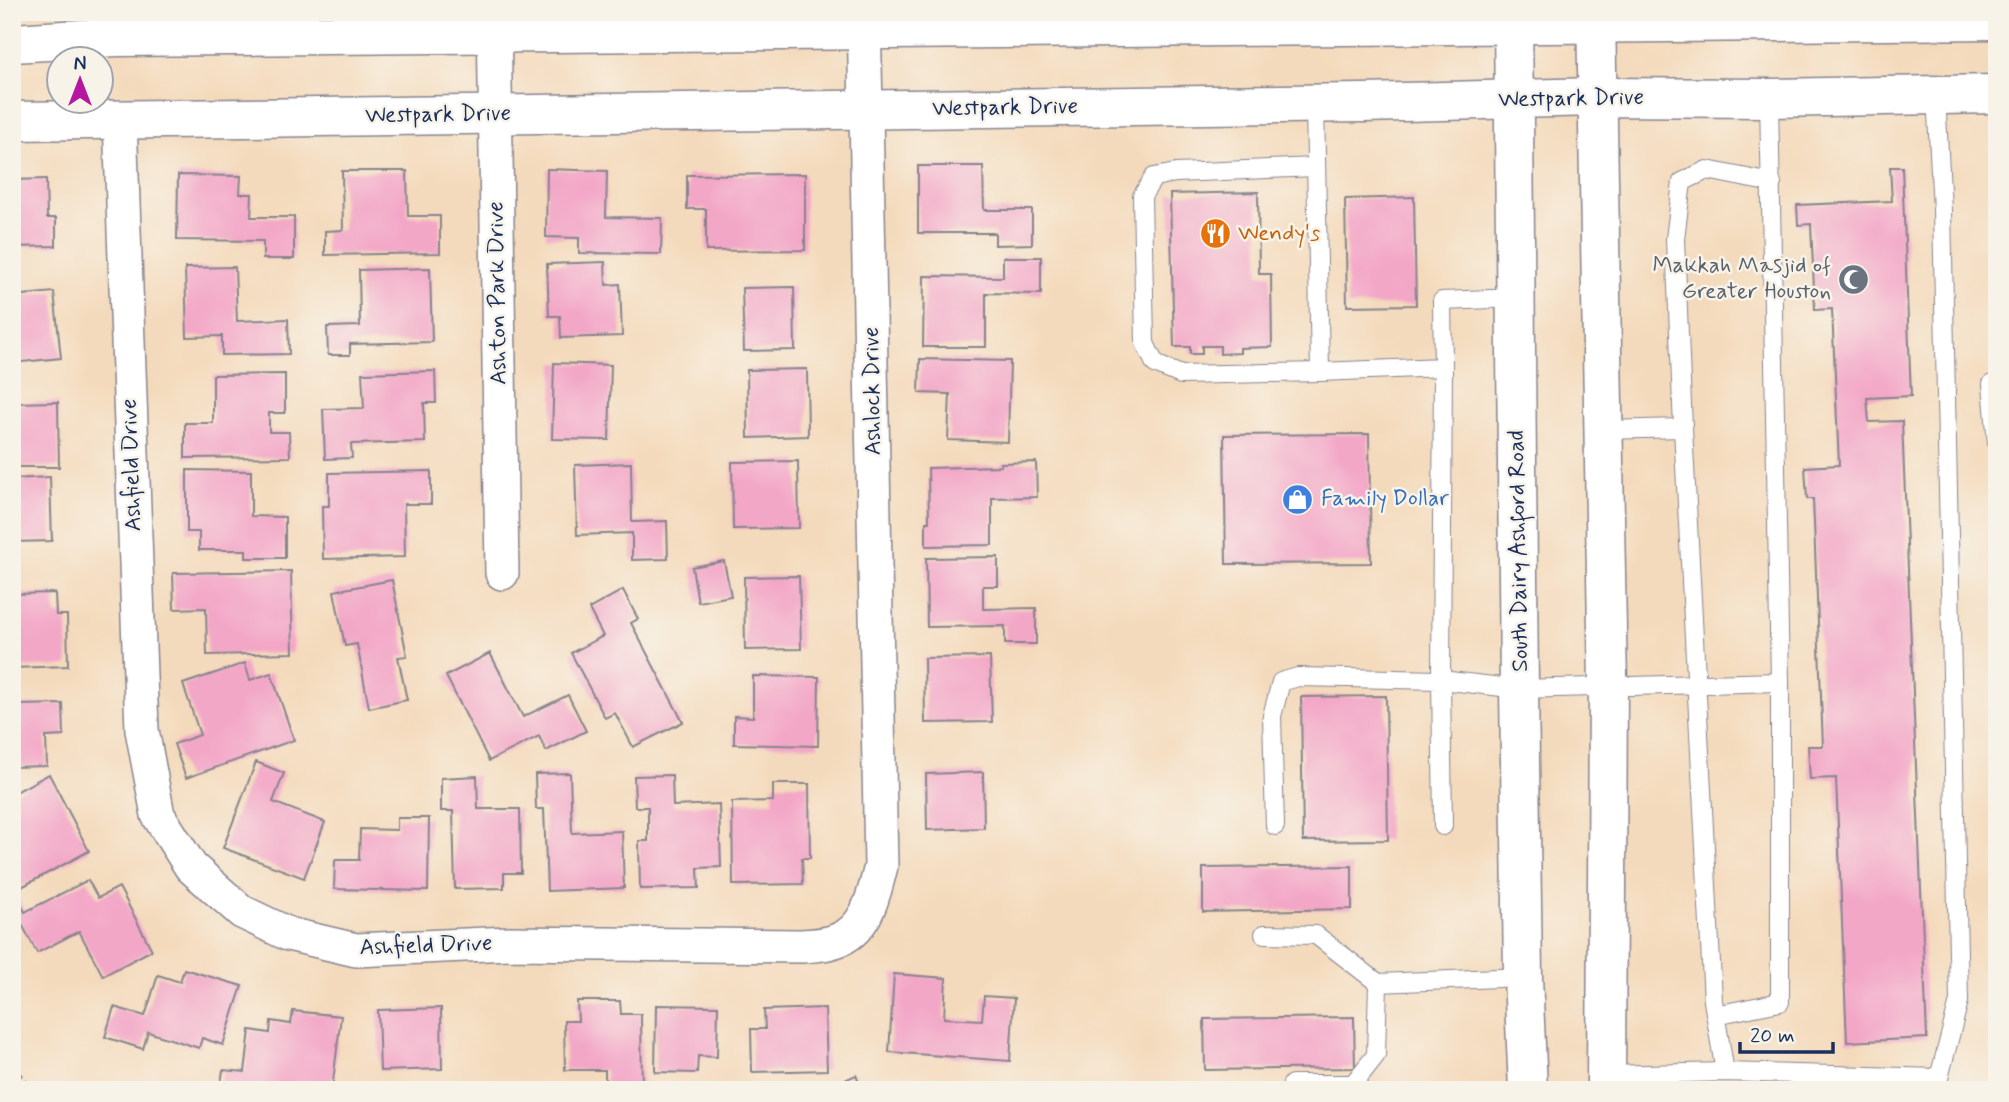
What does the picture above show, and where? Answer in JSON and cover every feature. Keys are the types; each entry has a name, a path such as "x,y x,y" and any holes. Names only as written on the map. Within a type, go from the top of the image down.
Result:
{"main road":[{"path":"12,43 116,25 1513,18 1997,20"},
{"name":"South Dairy Ashford Road","path":"1513,18 1523,977 1528,1090"},
{"path":"1596,18 1608,687 1606,1082"},
{"name":"Westpark Drive","path":"12,121 1315,104 1598,97 1769,99 1997,94"}],"street":[{"name":"Ashlock Drive","path":"864,22 880,769"},
{"name":"Ashton Park Drive","path":"494,23 502,573"},
{"name":"Ashfield Drive","path":"120,119 142,730 158,815 191,867 242,912 288,934 356,950 509,943 802,946 836,941 857,927 871,904 881,866 880,769"}],"lane":[{"path":"1606,1082 1725,1072 1939,1078 1959,1001 1942,211 1936,95"},
{"path":"1715,1015 1780,1002 1780,682 1769,99"},
{"path":"1315,104 1320,372"},
{"path":"1316,167 1176,173 1154,177 1142,197 1145,343 1155,364 1181,375 1443,367"},
{"path":"1725,1072 1715,1015 1695,684 1675,239 1682,183 1707,170 1772,183"},
{"path":"1443,826 1440,680 1442,301 1516,298"},
{"path":"1997,382 1993,384 1997,444"},
{"path":"1603,430 1683,428"},
{"path":"1275,826 1272,716 1281,682 1298,677 1440,680 1519,689 1780,682"},
{"path":"1264,934 1316,935 1378,983 1523,977"},
{"path":"1292,1084 1353,1084 1376,1055 1378,983"}],"path":[{"path":"12,1065 32,1090"}],"building":[{"path":"918,166 983,166 984,210 1032,210 1032,244 995,245 995,233 918,233"},
{"path":"1890,167 1902,167 1911,396 1867,398 1869,422 1902,421 1927,1038 1847,1042 1836,778 1810,779 1808,746 1823,746 1813,499 1807,499 1805,467 1839,465 1832,309 1815,310 1811,224 1798,225 1797,205 1892,201"},
{"path":"547,169 607,171 606,217 662,218 661,254 579,253 579,238 546,237"},
{"path":"342,171 407,171 408,216 440,216 440,253 325,255 325,231 343,230"},
{"path":"805,174 805,250 706,251 706,209 687,209 687,175"},
{"path":"178,175 241,176 240,194 252,194 251,217 294,217 294,259 263,259 263,241 177,240"},
{"path":"46,179 47,218 56,218 56,246 12,247 12,180"},
{"name":"Wendy's","path":"1258,192 1259,274 1271,274 1272,347 1240,348 1240,353 1220,354 1220,346 1202,346 1202,354 1190,354 1190,347 1174,347 1170,194"},
{"path":"1414,197 1416,305 1347,306 1345,199"},
{"path":"1003,257 1041,257 1041,294 986,293 986,347 923,347 924,276 1003,277"},
{"path":"605,262 606,285 620,284 622,336 561,338 560,316 549,316 547,264"},
{"path":"235,267 237,321 288,319 289,354 222,355 222,336 187,337 185,268"},
{"path":"430,268 432,342 350,344 350,355 328,355 327,327 360,326 359,270"},
{"path":"794,287 795,350 744,351 742,288"},
{"path":"54,292 61,358 12,363 12,296"},
{"path":"920,359 1010,361 1008,442 948,440 950,394 919,393"},
{"path":"554,363 611,365 609,440 552,439"},
{"path":"807,369 808,436 748,438 747,370"},
{"path":"435,371 436,403 424,403 425,442 351,444 352,458 325,459 323,409 364,408 362,373"},
{"path":"285,374 285,413 269,413 269,432 289,432 290,457 185,458 185,423 213,423 213,375"},
{"path":"58,402 59,467 12,467 12,403"},
{"name":"Family Dollar","path":"1369,434 1371,563 1226,564 1224,435"},
{"path":"798,461 799,528 733,529 732,462"},
{"path":"1036,462 1037,497 992,498 992,545 926,546 926,522 929,522 928,468"},
{"path":"631,463 632,522 667,521 668,559 632,560 632,533 577,535 575,465"},
{"path":"187,470 251,471 251,516 285,517 285,558 246,558 246,550 199,550 199,532 187,532"},
{"path":"431,471 431,504 404,504 405,557 323,559 322,506 329,506 329,473"},
{"path":"50,477 52,541 12,542 12,479"},
{"path":"998,557 998,586 983,586 983,609 1036,608 1036,644 1005,644 1005,626 927,627 926,558"},
{"path":"724,561 731,596 698,602 692,567"},
{"path":"291,571 293,653 207,655 206,608 174,609 173,573"},
{"path":"799,576 801,649 745,650 744,577"},
{"path":"392,580 407,656 398,657 407,700 369,708 357,644 345,646 334,591"},
{"path":"623,590 638,619 631,623 683,722 633,747 615,713 605,718 571,653 603,636 589,609"},
{"path":"55,593 56,615 67,615 68,666 12,668 12,594"},
{"path":"490,653 523,717 568,695 586,731 546,751 539,736 489,761 446,676"},
{"path":"990,657 992,722 925,723 924,658"},
{"path":"245,663 250,680 271,673 294,740 186,778 174,744 200,735 183,684"},
{"path":"753,676 819,677 818,746 734,744 734,716 753,717"},
{"path":"12,677 16,677 17,705 63,704 64,736 46,737 47,766 12,767"},
{"path":"1386,696 1388,840 1303,841 1301,697"},
{"path":"256,762 284,773 273,802 325,822 304,878 223,848"},
{"path":"983,772 984,828 927,830 926,774"},
{"path":"570,773 572,833 622,831 624,888 547,891 544,809 536,809 535,774"},
{"path":"49,774 89,851 14,891 25,912 88,880 98,898 119,887 152,950 103,976 79,931 37,953 16,913 12,915 12,794"},
{"path":"672,775 673,806 719,804 721,867 698,868 699,888 640,889 639,841 648,841 648,807 635,807 634,776"},
{"path":"477,776 478,809 520,809 521,873 504,873 504,888 455,889 453,811 441,811 441,778"},
{"path":"773,784 809,784 810,858 802,858 803,884 733,885 732,802 773,801"},
{"path":"397,818 429,818 428,891 334,889 335,860 359,860 360,829 397,830"},
{"path":"1352,866 1352,909 1203,912 1203,868"},
{"path":"184,969 242,986 223,1045 202,1038 199,1048 148,1032 143,1049 105,1037 114,1007 145,1016 158,975 180,982"},
{"path":"894,974 946,978 944,1018 982,1020 984,996 1014,998 1010,1061 889,1052"},
{"path":"577,1001 620,1001 621,1014 641,1014 642,1090 605,1090 605,1070 565,1070 564,1021 578,1021"},
{"path":"656,1005 718,1006 717,1057 698,1056 697,1073 655,1072"},
{"path":"441,1008 442,1069 380,1071 378,1010"},
{"path":"825,1008 827,1070 752,1072 751,1029 765,1029 764,1010"},
{"path":"293,1011 341,1016 332,1090 298,1090 256,1085 256,1090 220,1090 223,1070 245,1072 250,1030 270,1033 271,1021 291,1024"},
{"path":"1354,1017 1355,1068 1205,1070 1204,1019"},
{"path":"856,1075 862,1090 822,1090"}],"place":[{"name":"Wendy's","path":"1215,234"},
{"name":"Makkah Masjid of Greater Houston","path":"1854,279"},
{"name":"Family Dollar","path":"1298,499"}]}
